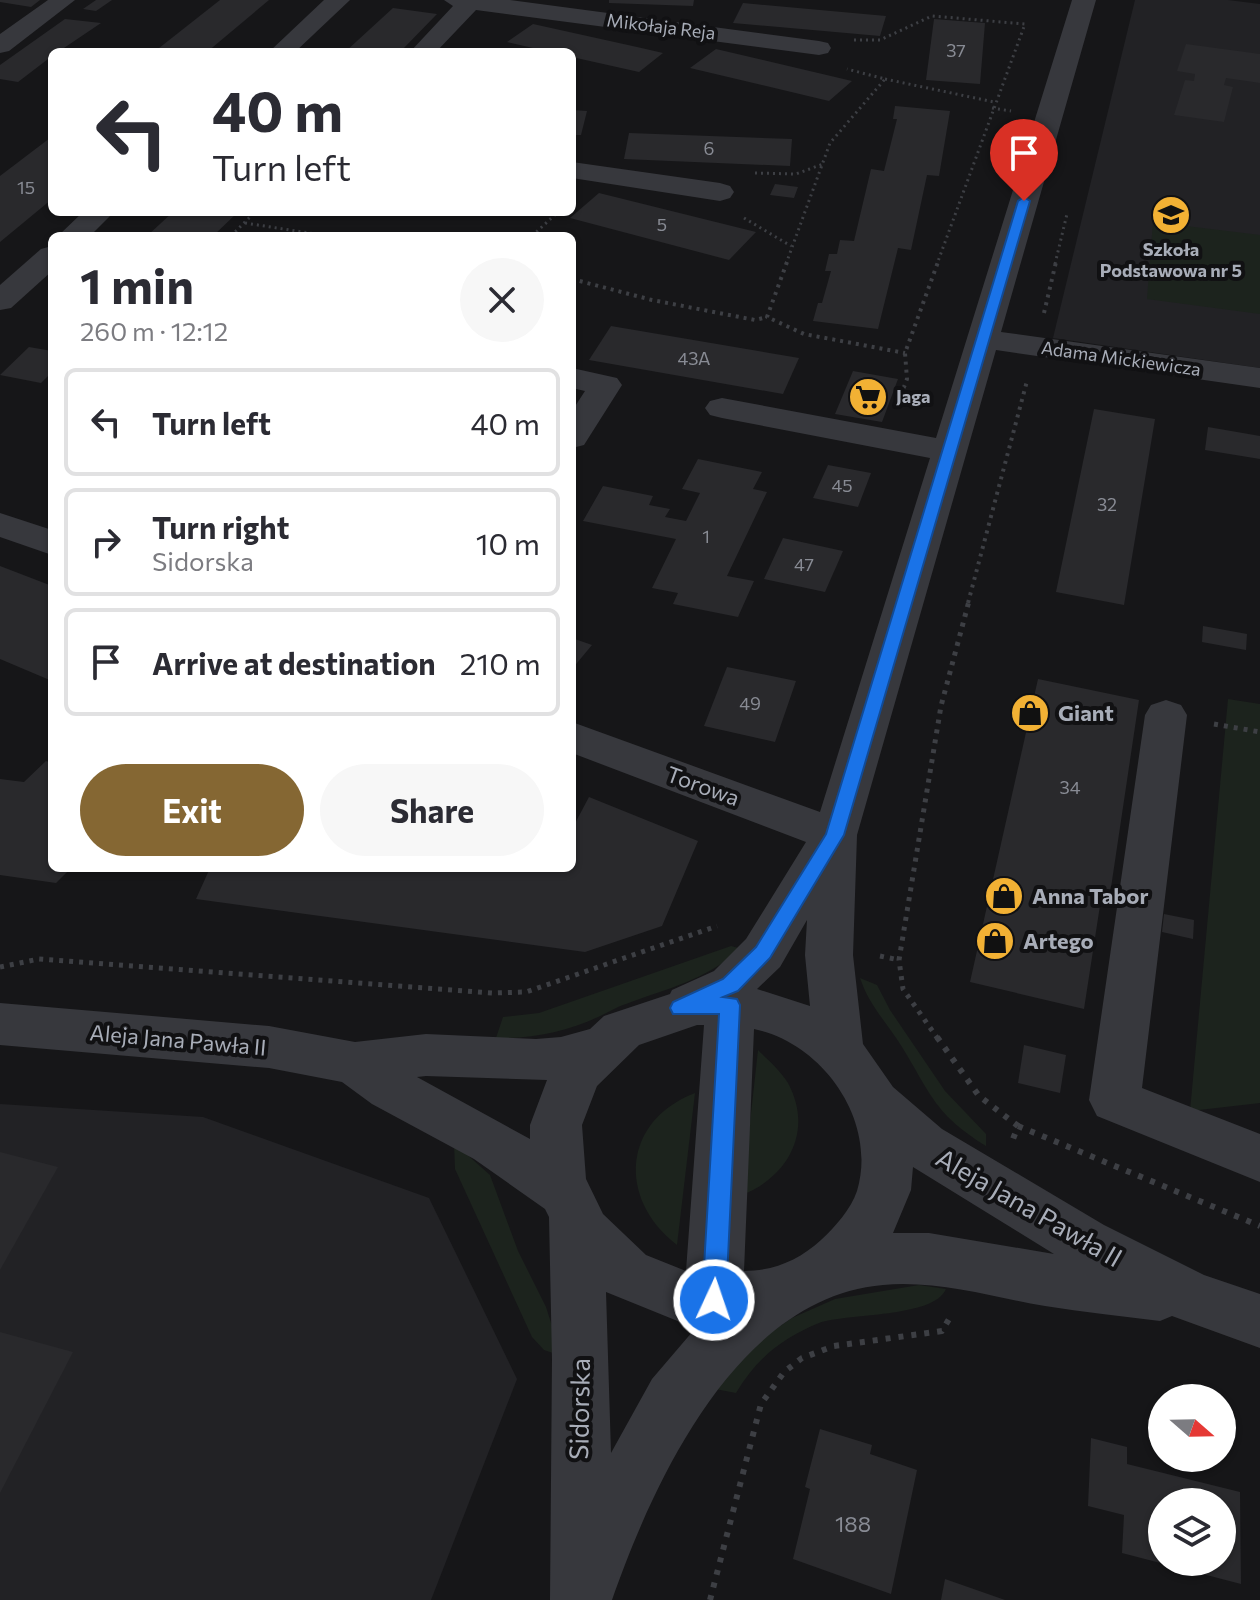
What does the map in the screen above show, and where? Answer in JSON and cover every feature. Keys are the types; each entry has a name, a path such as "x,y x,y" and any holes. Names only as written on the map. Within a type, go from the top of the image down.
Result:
{"street":[{"path":"0,46 63,0"},
{"path":"285,48 338,0"},
{"path":"839,1052 832,1011 829,945 835,835 1084,0"},
{"path":"425,48 463,1"},
{"name":"Mikołaja Reja","path":"463,1 819,48"},
{"path":"576,171 720,192"},
{"path":"78,232 96,216"},
{"path":"0,301 48,259"},
{"name":"Adama Mickiewicza","path":"983,339 1260,378"},
{"path":"576,420 582,392"},
{"path":"722,408 948,451"},
{"path":"0,524 48,542"},
{"path":"1166,715 1115,1100 1260,1158"},
{"name":"Torowa","path":"576,738 835,835"},
{"path":"705,1006 763,953 835,835"},
{"path":"705,1006 714,1300"},
{"path":"598,1048 635,1023 705,1006 792,1021 839,1052 865,1082 878,1104 886,1132 889,1161 885,1191 874,1219 856,1244 833,1267 808,1282 780,1293"},
{"name":"Aleja Jana Pawła II","path":"0,1024 269,1047 355,1063 426,1055 536,1060 561,1058 598,1048"},
{"name":"Sidorska","path":"580,1599 581,1343 567,1205 554,1164 557,1113 580,1067 598,1048"},
{"name":"Aleja Jana Pawła II","path":"355,1063 390,1088 493,1143 567,1205 593,1245 637,1278 680,1295 714,1300 737,1301 780,1293"},
{"name":"Aleja Jana Pawła II","path":"878,1104 923,1145 1084,1243 1191,1297 1260,1321"},
{"name":"Aleja Jana Pawła II","path":"833,1267 883,1259 929,1259 1047,1280 1191,1297"},
{"name":"Sidorska","path":"580,1599 632,1476 675,1397 715,1348 780,1293"}],"path":[{"path":"847,40 880,40 932,16 1025,24 905,353 907,379 885,440"},
{"path":"845,69 994,102"},
{"path":"767,317 830,143 885,79"},
{"path":"1068,211 1036,347 941,706 899,960 903,989 979,1096 1018,1126 1260,1226"},
{"path":"235,232 251,216"},
{"path":"536,232 554,216"},
{"path":"245,223 302,232"},
{"path":"576,280 609,291 740,318 755,320 767,317 804,334 905,353"},
{"path":"0,967 39,959 492,993 526,992 685,935 719,926 754,927 776,932"},
{"path":"829,945 899,960"},
{"path":"1011,1147 1018,1126"},
{"path":"710,1600 761,1404 778,1378 800,1358 837,1346 942,1331"}],"shaded area":[{"name":"Szkoła Podstawowa nr 5","path":"1135,0 1228,0 1260,4 1260,368 1053,338"},
{"path":"1153,222 1260,235 1260,314 1147,299"},
{"path":"1228,699 1260,704 1260,1103 1190,1111"},
{"path":"731,946 742,949 699,976 586,1022 548,1034 496,1038 503,1017 539,1013"},
{"path":"860,978 877,985 890,1010 945,1091 986,1134 986,1146 956,1124 936,1103 873,1005"},
{"path":"758,1050 788,1083 798,1118 797,1135 784,1164 772,1177 742,1195"},
{"path":"695,1093 677,1245 644,1206 637,1184 636,1162 641,1141 653,1122 671,1106"},
{"path":"0,1104 203,1117 429,1198 517,1379 431,1600 0,1600"},
{"path":"454,1143 490,1175 518,1251 546,1307 555,1335 556,1354 544,1350 532,1337 455,1169"},
{"path":"919,1285 946,1289 938,1298 908,1310 819,1323 793,1335 771,1351 752,1370 736,1393 715,1389 735,1357 792,1318 835,1299"}],"building":[{"path":"0,0 40,0 31,7"},
{"path":"96,0 112,0 96,11 83,9"},
{"path":"220,0 269,0 212,48 159,48"},
{"path":"609,0 694,0 693,6 609,3"},
{"path":"743,3 886,16 880,36 733,23"},
{"path":"393,8 437,14 404,48 349,48"},
{"path":"65,19 101,23 64,48 48,48 48,59 18,82 0,79 0,65"},
{"path":"934,19 985,23 980,84 926,80"},
{"path":"533,24 663,53 639,72 576,58 576,48 533,48 507,42"},
{"path":"1186,44 1260,54 1260,83 1226,78 1224,85 1233,87 1224,122 1174,115 1185,80 1194,81 1195,74 1177,71"},
{"path":"716,49 852,81 829,101 690,68"},
{"path":"895,106 950,111 939,176 927,175 911,250 898,248 878,329 813,321 831,271 825,271 829,254 837,254 840,240 854,241 871,169 884,171 897,119 893,119"},
{"path":"576,110 587,111 581,135 576,135"},
{"path":"629,133 792,139 790,166 624,159"},
{"path":"48,140 48,202 0,242 0,176"},
{"path":"775,184 798,187 794,198 770,195"},
{"path":"599,193 756,232 729,260 570,218 576,216"},
{"path":"169,216 234,216 217,232 151,232"},
{"path":"611,326 799,358 783,394 589,360"},
{"path":"29,347 48,350 48,376 41,383 0,375"},
{"path":"853,371 898,379 882,422 835,414"},
{"path":"1094,409 1155,419 1124,605 1056,592"},
{"path":"1208,427 1260,436 1260,459 1205,450"},
{"path":"698,459 762,472 753,489 767,492 727,576 754,581 738,617 673,604 678,593 652,588 676,539 583,521 603,486 653,496 649,505 670,509 665,517 686,521 700,493 682,489"},
{"path":"828,465 871,473 858,507 813,498"},
{"path":"783,538 843,551 825,592 764,579"},
{"path":"0,566 48,584 48,679 0,659"},
{"path":"1203,626 1247,634 1246,650 1202,642"},
{"path":"576,639 592,645 576,664"},
{"path":"727,667 796,681 775,742 704,726"},
{"path":"1038,679 1139,700 1109,901 1101,899 1084,1009 970,982"},
{"path":"48,762 48,872 67,872 56,883 0,875 0,779 24,782"},
{"path":"589,797 698,841 662,926 585,952 196,899 208,872 576,872 576,821"},
{"path":"1164,914 1194,920 1193,939 1162,932"},
{"path":"1024,1045 1066,1055 1060,1093 1018,1083"},
{"path":"0,1152 58,1167 0,1270"},
{"path":"0,1332 73,1352 0,1493"},
{"path":"820,1429 872,1445 870,1454 917,1470 891,1594 793,1559 810,1489 805,1487"},
{"path":"1091,1438 1127,1447 1127,1464 1148,1469 1148,1472 1224,1488 1148,1488 1148,1560 1122,1553 1124,1515 1088,1506"},
{"path":"1236,1491 1240,1492 1241,1584 1210,1576 1236,1576"},
{"path":"945,1579 1005,1600 941,1600"}],"place":[{"name":"Szkoła Podstawowa nr 5","path":"1171,215"},
{"name":"Jaga","path":"868,397"},
{"name":"Giant","path":"1030,713"},
{"name":"Anna Tabor","path":"1004,896"},
{"name":"Artego","path":"995,941"}],"route":[{"path":"714,1300 730,1005 681,1008 731,985 763,953 835,835 1024,201"}]}
